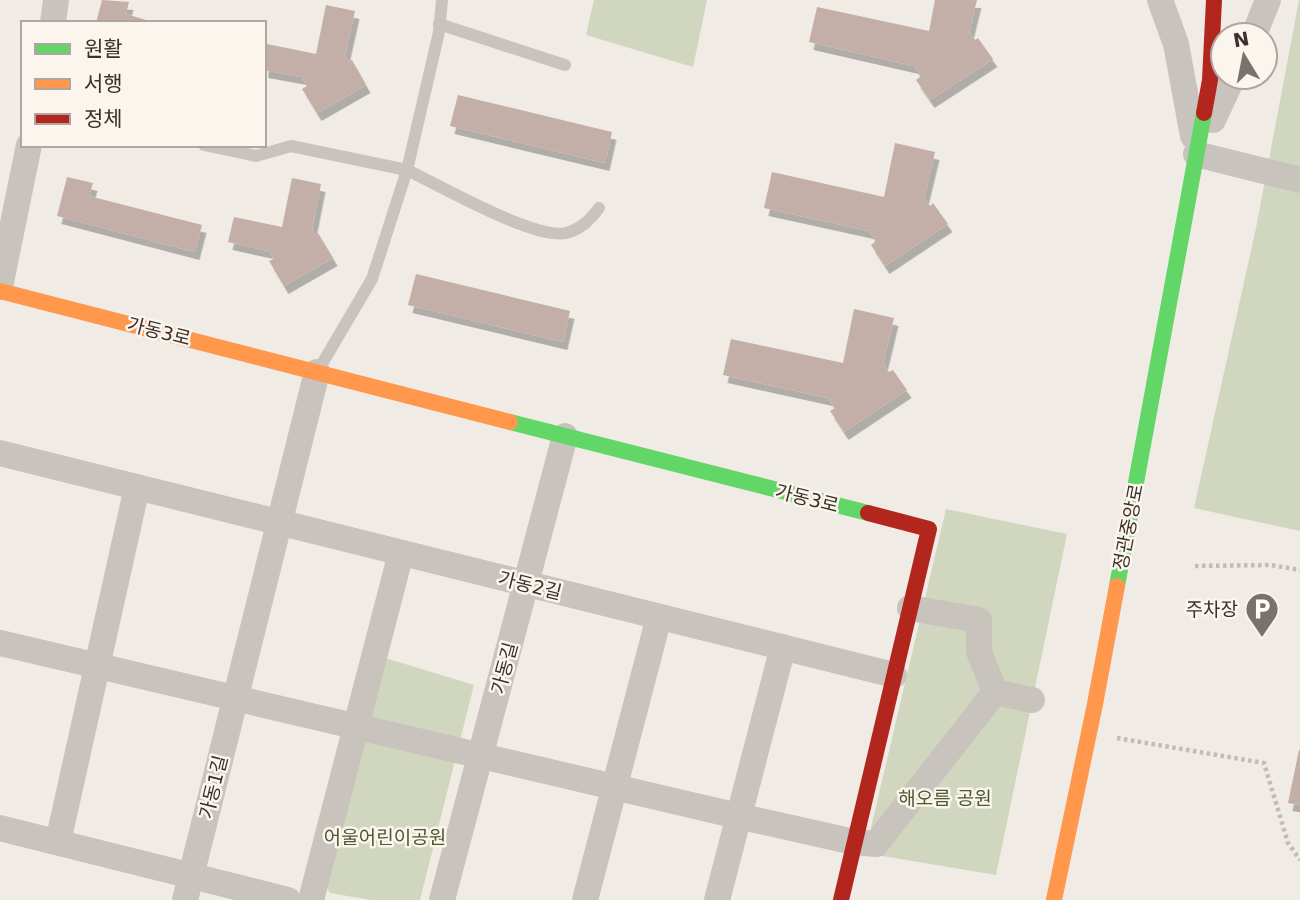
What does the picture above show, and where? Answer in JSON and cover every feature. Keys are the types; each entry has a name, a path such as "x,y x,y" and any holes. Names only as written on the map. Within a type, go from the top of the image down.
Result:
{"main road":[{"name":"정관중앙로","path":"1054,900 1088,733 1210,80 1214,0"},
{"name":"가동3로","path":"0,289 929,529 841,900"}],"street":[{"path":"53,21 56,0"},
{"path":"1160,0 1176,44 1196,154"},
{"path":"1260,21 1268,0"},
{"path":"1196,154 1226,91"},
{"path":"0,289 29,147"},
{"path":"1196,154 1300,180"},
{"path":"235,698 317,372"},
{"name":"가동길","path":"443,900 565,436"},
{"name":"가동2길","path":"0,453 894,675"},
{"path":"58,842 137,487"},
{"path":"311,900 401,552"},
{"path":"910,608 979,620 979,652 995,692"},
{"path":"584,900 659,617"},
{"path":"0,642 738,816 854,842 876,844 995,692"},
{"path":"716,900 783,648"},
{"path":"995,692 1032,700"},
{"name":"가동1길","path":"188,888 235,698"},
{"path":"0,828 58,842 188,888 288,900"}],"lane":[{"path":"317,372 372,279 407,170 442,0"},
{"path":"439,24 565,65"},
{"path":"213,147 256,156 291,146 407,170 530,229 563,233 587,224 600,208"}],"path":[{"path":"1195,566 1271,565 1300,570"},
{"path":"1088,733 1264,763 1288,843 1300,860"}],"green space":[{"path":"594,0 707,0 693,67 586,35"},
{"path":"1299,0 1300,531 1194,508 1256,228"},
{"name":"해오름 공원","path":"946,509 1067,534 996,875 865,853"},
{"name":"어울어린이공원","path":"382,657 474,685 420,900 371,900 330,893 323,880"}],"building":[{"path":"102,0 129,2 126,14 149,21 97,21"},
{"path":"935,0 977,0 969,32 975,40 978,38 993,59 930,100 916,80 921,76 914,66 809,42 817,7 929,31"},
{"path":"326,5 355,11 345,56 348,61 352,60 366,85 317,113 302,89 307,86 302,77 266,70 266,48 267,44 316,54"},
{"path":"458,95 612,132 605,163 450,126"},
{"path":"895,143 935,152 924,198 930,206 933,203 948,224 885,266 871,245 876,241 869,231 764,208 772,172 884,197"},
{"path":"67,177 93,183 89,196 202,225 195,252 57,216"},
{"path":"292,178 321,184 312,230 315,235 318,233 333,258 284,286 269,261 274,259 269,251 228,242 234,217 282,227"},
{"path":"416,274 570,311 563,342 408,305"},
{"path":"854,309 894,318 883,364 889,372 893,370 907,390 844,432 830,411 835,408 828,398 723,375 731,339 843,363"},
{"path":"1300,750 1300,805 1288,803"}],"traffic: fast":[{"path":"1117,586 1204,113"},
{"path":"510,422 868,513"}],"traffic: slow":[{"path":"0,291 510,422"},
{"path":"1054,900 1117,586"}],"traffic: jam":[{"path":"1204,113 1210,80 1214,0"},
{"path":"841,900 929,529 868,513"}],"place":[{"name":"주차장","path":"1262,639"}]}
